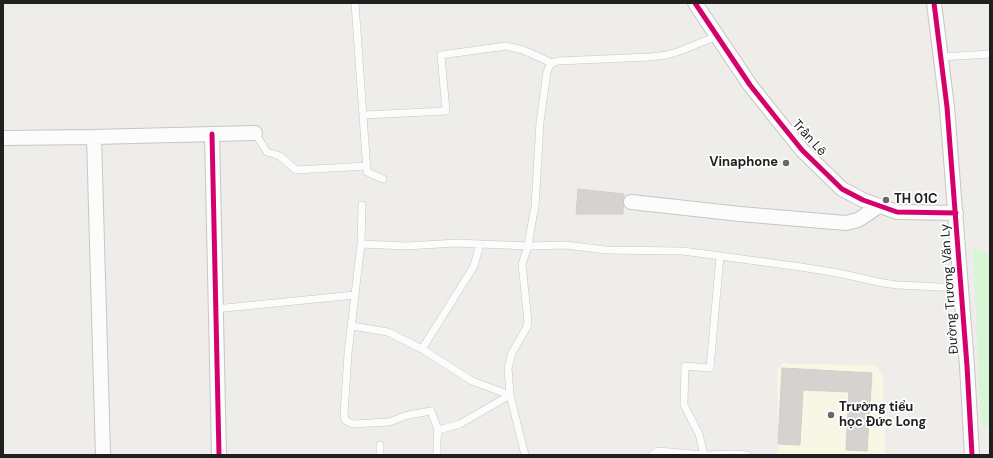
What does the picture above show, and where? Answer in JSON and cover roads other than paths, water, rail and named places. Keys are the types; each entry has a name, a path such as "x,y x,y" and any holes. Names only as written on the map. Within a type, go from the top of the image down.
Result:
{"street":[{"name":"Trần Lê","path":"695,3 750,85 802,150 842,189 863,200 897,212 956,213"},
{"name":"Đường Trương Văn Ly","path":"934,3 947,107 956,213 972,455"},
{"path":"3,138 255,133"},
{"path":"212,134 218,455"},
{"path":"94,137 103,455"},
{"path":"631,202 740,214 846,223 858,220 879,206"}],"lane":[{"path":"355,3 367,172 383,179"},
{"path":"526,455 510,395 508,368 512,353 527,327 528,322 522,264 528,246 535,208 540,122 549,67 552,63 558,61 667,55 717,36"},
{"path":"364,115 446,111 441,55 506,46 523,50 552,63"},
{"path":"941,57 990,54"},
{"path":"255,133 267,152 280,156 296,170 367,166"},
{"path":"362,205 361,244 348,352 344,415 345,420 352,424 389,422 408,415 431,411 438,430 436,439 437,455"},
{"path":"361,244 406,246 457,243 528,246 565,245 606,250 683,251 801,267 883,283 961,288"},
{"path":"422,350 474,266 480,244"},
{"path":"704,455 699,434 684,405 685,366 710,368 720,256"},
{"path":"215,309 355,295"},
{"path":"352,326 388,332 422,350 472,381 510,395"},
{"path":"438,430 460,424 510,395"},
{"path":"380,445 380,455"},
{"path":"652,455 658,452 704,455 746,455"}],"place":[{"name":"Vinaphone","path":"786,163"},
{"name":"TH 01C","path":"886,200"},
{"name":"Trường tiểu học Đức Long","path":"831,415"}]}
